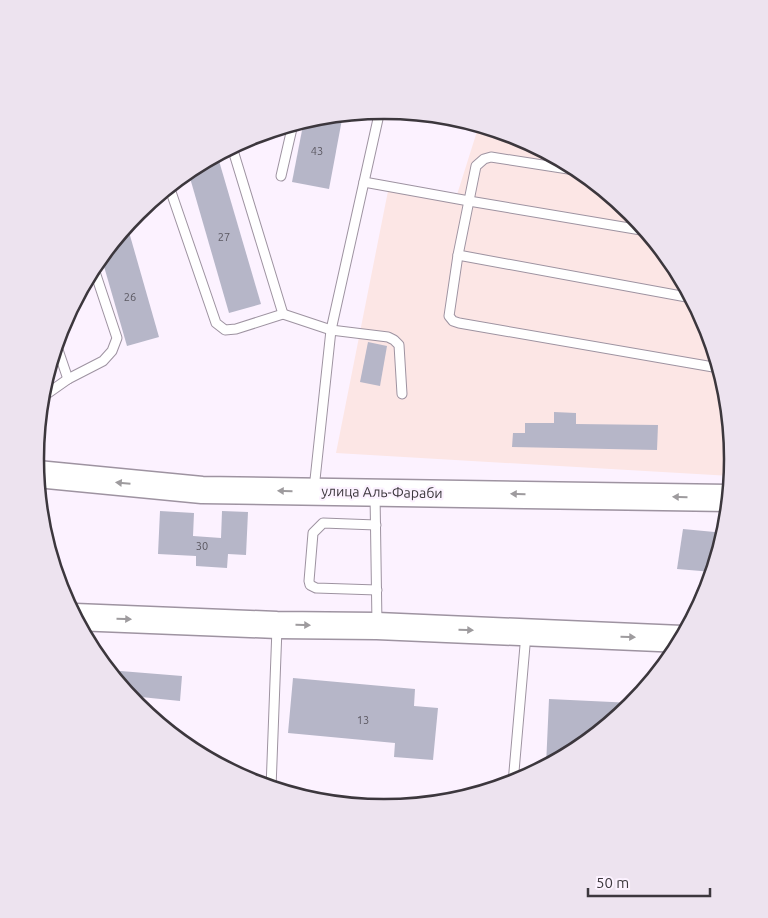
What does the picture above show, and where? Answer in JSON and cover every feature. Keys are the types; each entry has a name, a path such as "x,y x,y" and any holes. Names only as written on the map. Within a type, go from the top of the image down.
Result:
{"main road":[{"name":"улица Аль-Фараби","path":"44,475 202,490 722,498"},
{"path":"84,618 277,625 377,626 673,639"}],"lane":[{"path":"314,492 331,330 378,119"},
{"path":"281,176 291,132"},
{"path":"234,154 283,314"},
{"path":"560,168 491,157 484,159 476,166 458,255 449,316 453,321 712,367"},
{"path":"364,182 469,202 635,229"},
{"path":"172,193 216,323 224,330 236,329 283,314 331,330 388,337 399,345 402,394"},
{"path":"458,255 683,296"},
{"path":"50,391 68,379 103,361 112,351 117,338 97,277"},
{"path":"60,356 68,379"},
{"path":"375,492 377,626"},
{"path":"376,526 323,523 313,533 309,581 310,585 316,588 377,590"},
{"path":"271,780 277,625"},
{"path":"514,773 526,632"}],"shaded area":[{"path":"477,132 514,145 554,164 591,189 625,218 667,270 679,289 698,329 713,371 718,393 724,437 724,476 336,453 388,191 455,201"}],"building":[{"path":"342,122 329,189 292,182 302,129"},
{"path":"219,161 261,304 229,313 190,179"},
{"path":"129,233 159,337 127,346 104,266"},
{"path":"368,342 387,346 380,386 360,382"},
{"path":"554,412 576,413 576,424 658,425 657,450 512,447 513,433 525,433 525,423 554,423"},
{"path":"160,511 194,513 193,536 221,538 222,511 248,512 246,555 228,554 227,568 196,566 196,556 158,554"},
{"path":"683,529 716,532 705,571 677,569"},
{"path":"118,671 182,676 180,701 141,697"},
{"path":"293,678 415,689 414,706 438,708 433,760 394,757 395,743 288,733"},
{"path":"549,699 622,702 591,729 546,758"}]}
